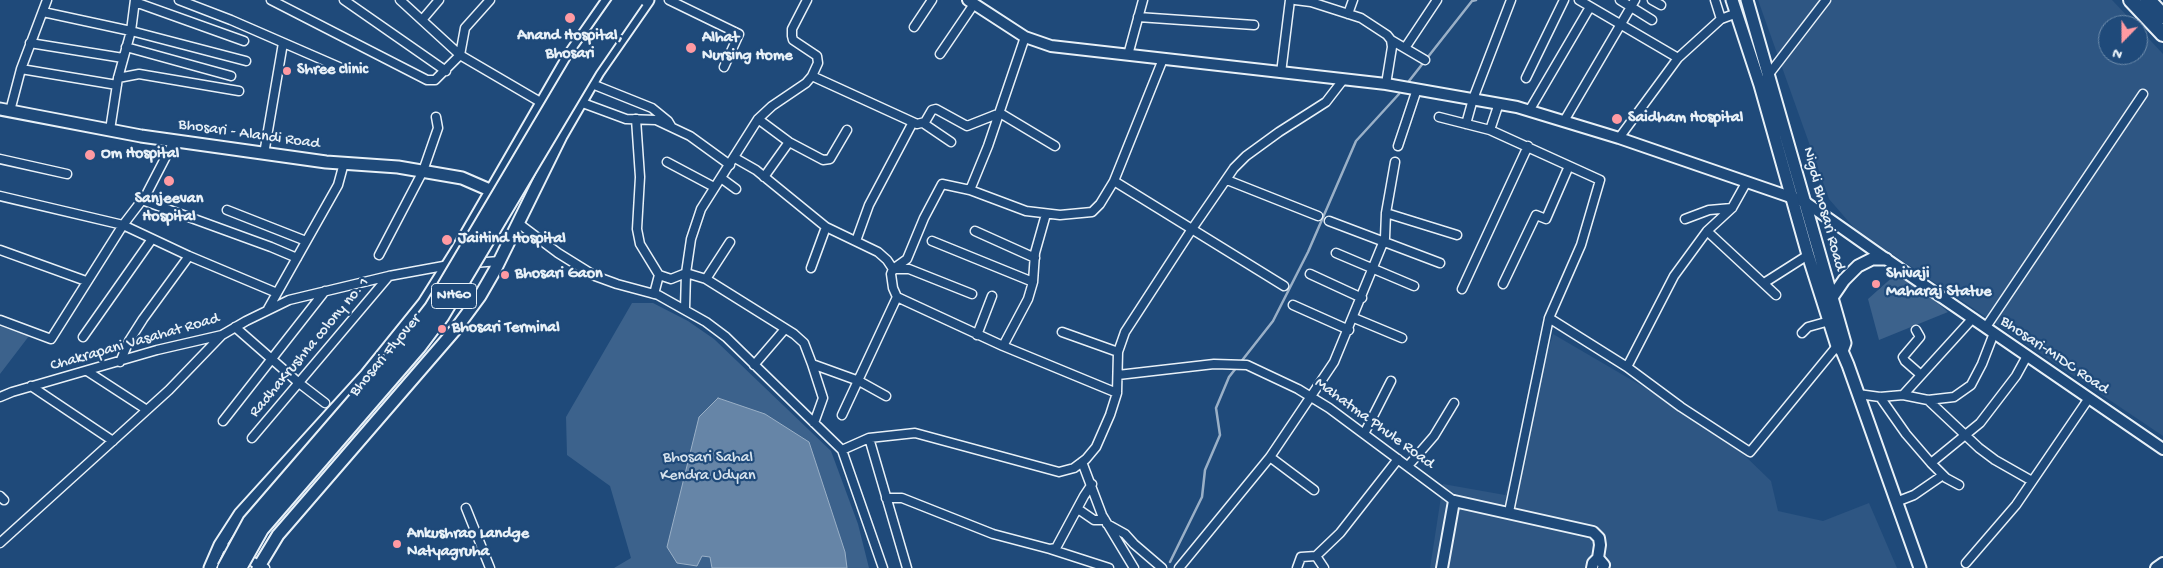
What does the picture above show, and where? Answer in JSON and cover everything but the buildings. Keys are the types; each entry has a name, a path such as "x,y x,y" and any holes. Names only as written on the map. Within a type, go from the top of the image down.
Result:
{"highway":[{"name":"Bhosari Flyover","path":"224,568 250,522 408,339 432,308 579,60 621,0"},
{"name":"Bhosari Flyover","path":"239,568 261,529 418,347 442,315 590,67 644,0"},
{"path":"2131,0 2163,34"},
{"path":"2148,0 2163,16"}],"main road":[{"path":"210,568 220,545 240,514 329,407 401,334 424,304 449,265 560,72 608,0"},
{"path":"261,567 278,535 455,330 480,296 500,261 561,136 644,0"},
{"name":"Nigdi Bhosari Road","path":"1732,0 1760,85 1808,255 1833,320 1920,568"},
{"name":"Nigdi Bhosari Road","path":"1747,0 1770,75 1832,299 1833,320"},
{"name":"Bhosari - Alandi Road","path":"5,110 174,141 264,154 423,171 462,178 492,191"},
{"path":"1832,299 1854,269 1872,258 1886,259"},
{"path":"329,407 362,437"}],"street":[{"path":"5,110 47,0"},
{"path":"180,0 339,67"},
{"path":"272,0 427,80 435,80 460,55 465,28 490,0"},
{"path":"344,0 446,70"},
{"path":"400,0 460,55 542,103"},
{"path":"422,20 439,0"},
{"path":"669,0 739,34 724,67"},
{"path":"685,309 686,273 695,223 714,187 758,119 772,106 802,87 812,76 818,63 817,56 793,40 792,36 792,29 807,0"},
{"path":"914,27 932,0"},
{"path":"1128,55 1143,0"},
{"path":"1281,73 1290,0"},
{"path":"1294,0 1311,2 1361,18 1391,40 1425,60"},
{"path":"1330,8 1333,0"},
{"path":"1348,14 1353,0"},
{"path":"1404,48 1437,0"},
{"path":"1466,124 1473,99 1511,0"},
{"path":"1526,78 1564,0"},
{"path":"1579,0 1678,58"},
{"path":"1620,0 1633,3 1652,20"},
{"path":"1652,0 1661,5"},
{"path":"1715,0 1721,19"},
{"path":"1760,85 1770,75 1826,0"},
{"path":"110,130 135,1 244,42"},
{"path":"940,54 971,2"},
{"name":"Bhosari-MIDC Road","path":"971,2 1025,37 1051,46 1386,84 1499,103 1619,138 1746,183 1792,197 1805,202 2163,449"},
{"path":"1564,122 1633,3"},
{"path":"1529,111 1590,6"},
{"path":"42,12 130,31 246,61"},
{"path":"1619,138 1678,58 1721,19 1736,13"},
{"path":"1138,17 1254,25"},
{"path":"970,190 1000,113 1025,37"},
{"path":"1386,84 1392,47 1391,40"},
{"path":"30,43 123,58"},
{"path":"264,154 283,43"},
{"path":"126,47 231,76"},
{"path":"893,269 907,258 924,218 942,184 970,190 1026,211 1074,215 1092,212 1100,204 1114,181 1162,59"},
{"path":"21,69 118,81 139,74 239,91"},
{"path":"560,72 652,108 668,121 672,128"},
{"path":"812,76 913,122 923,123 951,142"},
{"path":"842,450 869,438 915,433 1059,472 1074,468 1096,447 1117,394 1118,352 1125,332 1192,229 1246,156 1326,102 1343,80"},
{"path":"1398,146 1417,89"},
{"path":"1858,394 1880,397 1903,396 1928,400 1954,397 1971,385 1982,364 1990,330 2143,94"},
{"path":"580,102 626,118 656,120 690,136 732,161 764,177 826,227 878,252 893,269 892,281 894,294 897,297 1003,346 1117,394"},
{"path":"1490,130 1499,103"},
{"path":"923,123 932,110 936,109 967,126 1000,113"},
{"path":"1000,113 1055,146"},
{"path":"379,255 423,171 438,128 436,117"},
{"path":"1439,117 1490,130 1600,180 1581,245 1549,318 1509,512"},
{"path":"636,118 640,178 637,229 640,244 659,276 671,279 686,273 706,279 804,343 823,398 814,423"},
{"path":"758,119 789,142 827,160 833,155 847,130"},
{"path":"856,241 869,205 913,122"},
{"path":"0,320 52,338 86,281 142,200 165,162 174,141"},
{"path":"764,177 789,142"},
{"path":"1462,289 1528,146"},
{"path":"0,159 67,174"},
{"path":"667,162 714,187"},
{"path":"1179,568 1270,457 1334,362 1354,318 1384,242 1386,213 1395,162"},
{"path":"267,310 338,185 344,163"},
{"path":"1503,284 1536,215 1546,219 1569,166"},
{"path":"721,178 736,189"},
{"path":"1227,180 1318,216"},
{"path":"1114,181 1284,286"},
{"path":"1627,367 1674,276 1707,231 1732,208 1746,183"},
{"path":"0,196 123,225 189,256 277,293"},
{"path":"142,200 297,258"},
{"path":"1685,219 1709,210 1732,208"},
{"path":"227,210 306,241"},
{"path":"1386,213 1457,236"},
{"path":"1003,346 1028,299 1033,282 1035,258 1046,214"},
{"path":"1329,220 1440,263"},
{"path":"518,223 558,253 595,276 616,284 654,294 685,309 726,337 842,450 883,568"},
{"path":"811,268 826,227"},
{"path":"975,231 1035,258"},
{"path":"1707,231 1776,295"},
{"path":"83,337 152,239"},
{"path":"932,241 1033,282"},
{"path":"706,279 730,242"},
{"path":"0,250 86,281"},
{"path":"1336,253 1414,286"},
{"path":"1764,284 1808,255"},
{"path":"120,362 129,341 143,319 189,256"},
{"name":"Chakrapani Vasahat Road","path":"0,397 31,386 157,350 222,335 289,300 389,276 449,265 500,261"},
{"path":"893,269 908,269 972,294"},
{"path":"1310,274 1362,298"},
{"name":"RadhaKrushna colony no. 1","path":"252,438 389,276"},
{"path":"654,294 659,276"},
{"path":"223,421 325,291"},
{"path":"978,334 992,296"},
{"path":"842,415 897,297"},
{"path":"1293,305 1349,330"},
{"path":"1354,318 1402,338"},
{"path":"1549,318 1627,367 1681,407 1750,452 1841,347"},
{"path":"1903,396 1973,318"},
{"path":"1802,333 1808,327 1833,320"},
{"path":"235,327 299,384 329,407"},
{"path":"754,365 785,329"},
{"path":"1916,330 1920,337 1903,356 1905,361 1921,375"},
{"path":"1062,332 1118,352"},
{"path":"0,543 147,410 202,358 222,335"},
{"path":"1931,463 1953,447 1964,435 1980,423 2016,376 2027,356"},
{"path":"812,364 859,381 886,396"},
{"name":"Mahatma Phule Road","path":"1118,375 1214,364 1246,365 1312,397 1454,501"},
{"path":"87,371 147,410"},
{"path":"1364,434 1391,381"},
{"path":"31,386 113,441"},
{"path":"1880,397 1906,434 1931,463 1943,475 1960,485"},
{"path":"1966,563 2016,506 2089,398"},
{"path":"1928,400 1964,435 1995,460 2032,482"},
{"path":"1408,466 1434,436 1454,403"},
{"path":"869,438 907,568"},
{"path":"1270,457 1314,490"},
{"path":"1297,568 1298,560 1303,556 1316,556 1340,532 1398,459"},
{"path":"1082,462 1106,522 1134,568"},
{"path":"1896,502 1914,495 1943,475"},
{"path":"1050,550 1056,548 1092,484"},
{"path":"886,498 902,498 993,534 1110,568"},
{"path":"1442,568 1454,501 1593,532 1599,538 1601,563 1593,563 1592,568"},
{"path":"466,508 490,568"},
{"path":"1078,509 1094,520 1106,522 1125,534 1162,568"},
{"path":"220,545 261,567"},
{"path":"1316,556 1324,568"},
{"path":"2156,568 2163,563"}],"shaded area":[{"path":"1758,0 2112,0 2126,15 2098,15 2098,65 2148,65 2148,38 2163,54 2163,436 1855,229 1829,199"},
{"path":"1553,334 1748,448 1742,453 1771,481 1778,511 1823,521 1869,503 1897,568 1430,568 1443,484 1505,495"},
{"path":"718,398 765,414 809,442 845,552 847,568 712,568 710,557 702,556 697,566 677,563 667,547 699,417"}],"green space":[{"path":"1896,274 1924,292 1948,312 1879,340 1868,299"},
{"name":"Bhosari Sahal Kendra Udyan","path":"632,303 653,303 688,321 714,339 831,451 858,524 869,568 614,568 631,558 610,486 567,455 566,417"},
{"path":"0,326 29,336 0,374"}],"waterway":[{"path":"1409,81 1472,1 1476,0"},
{"path":"1170,562 1202,497 1205,470 1220,435 1216,408 1229,377 1273,321 1308,252 1356,141 1399,94"}],"place":[{"name":"Anand Hospital, Bhosari","path":"570,18"},
{"name":"Alhat Nursing Home","path":"691,48"},
{"name":"Shree clinic","path":"287,71"},
{"name":"Saidham Hospital","path":"1617,119"},
{"name":"Om Hospital","path":"90,155"},
{"name":"Sanjeevan Hospital","path":"169,181"},
{"name":"JaiHind Hospital","path":"447,240"},
{"name":"Bhosari Gaon","path":"505,275"},
{"name":"Shivaji Maharaj Statue","path":"1876,284"},
{"name":"Bhosari Terminal","path":"442,329"},
{"name":"Ankushrao Landge Natyagruha","path":"397,544"}]}
